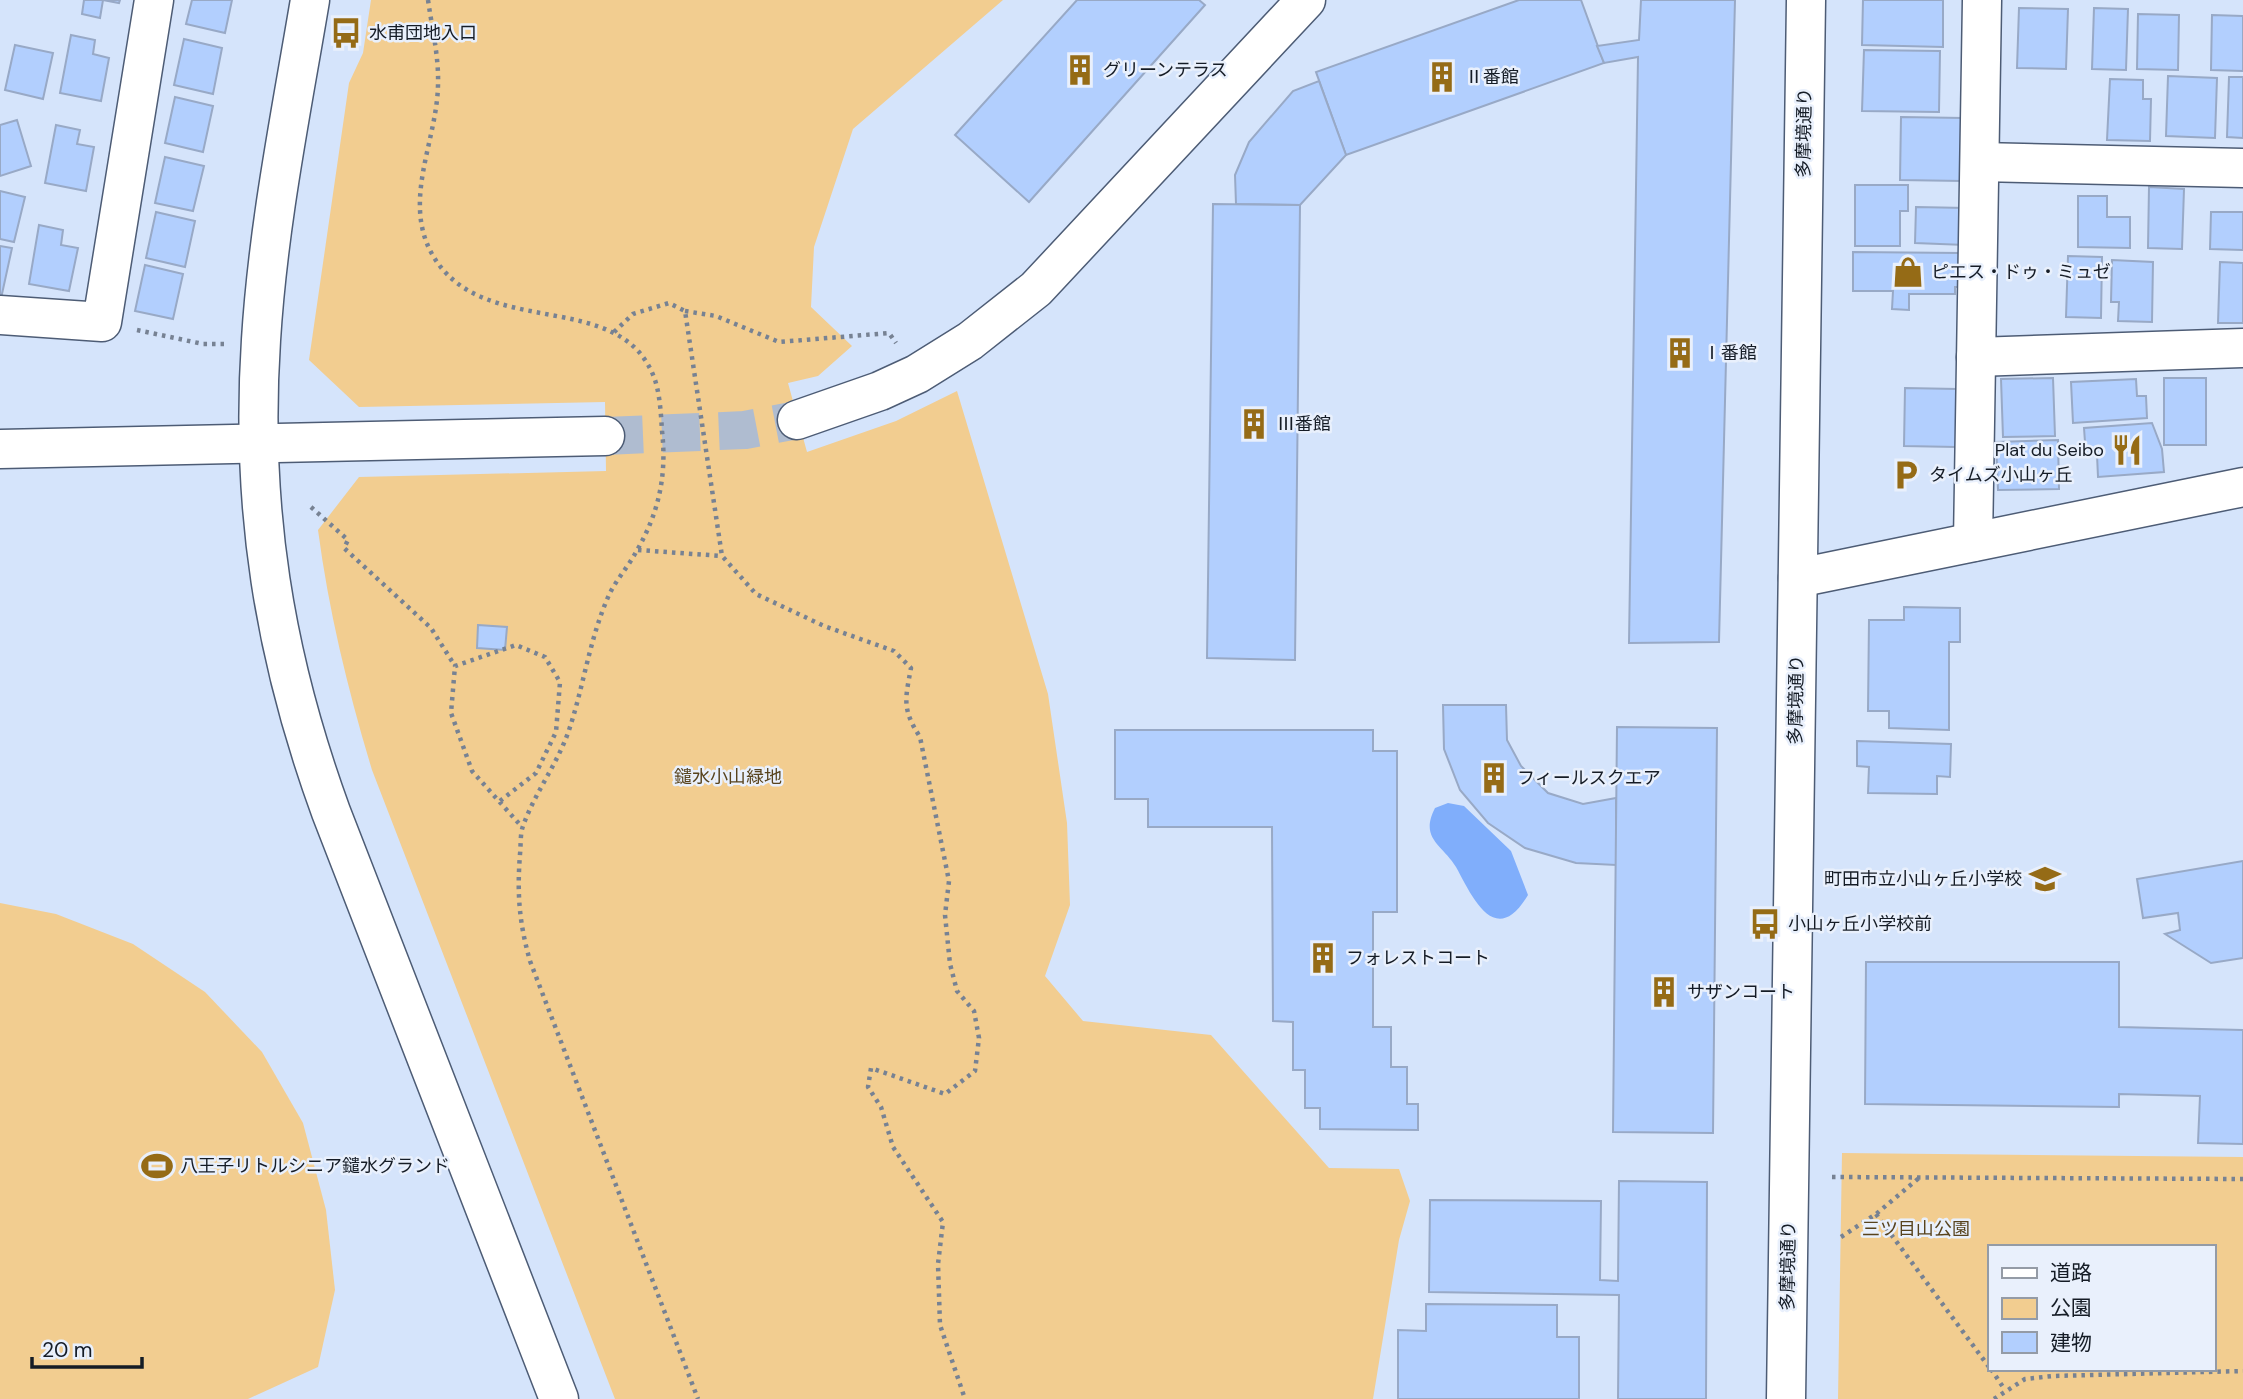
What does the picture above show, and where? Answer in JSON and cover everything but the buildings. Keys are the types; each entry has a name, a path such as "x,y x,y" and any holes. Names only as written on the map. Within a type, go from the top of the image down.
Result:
{"street":[{"path":"0,314 102,322 154,0"},
{"path":"310,0 268,259 261,342 259,442 264,537 272,598 283,658 308,748 559,1399"},
{"path":"797,421 880,391 917,374 970,341 1036,289 1306,0"},
{"name":"多摩境通り","path":"1786,1399 1806,0"},
{"path":"1973,542 1982,0"},
{"path":"1980,162 2243,168"},
{"path":"1976,356 2243,348"},
{"path":"0,449 605,436"},
{"path":"1798,578 2243,487"}],"path":[{"path":"428,0 439,85 433,132 420,178 421,217 430,252 448,277 472,295 504,306 578,320 626,338 645,360 655,381 665,474 660,500 638,550 610,593 596,630 570,728 522,827 519,920 530,961 698,1399"},
{"path":"614,332 633,314 669,303 685,311 716,316 779,342 889,333 902,352"},
{"path":"685,311 722,556 756,594 824,626 894,651 911,668 905,703 908,719 920,737 949,881 946,915 950,964 957,991 974,1011 979,1038 975,1071 946,1094 871,1068 868,1087 881,1107 893,1147 943,1222 938,1264 940,1325 965,1399"},
{"path":"102,322 203,344 224,344"},
{"path":"311,507 348,540 344,548 431,628 455,666 452,713 472,771 522,827"},
{"path":"638,550 722,556"},
{"path":"455,666 516,645 545,657 560,682 556,732 536,774 500,801"},
{"path":"1832,1177 2243,1178"},
{"path":"1841,1237 1920,1177"},
{"path":"1876,1213 1988,1365"},
{"path":"1992,1371 2005,1390"},
{"path":"1994,1399 2025,1379 2243,1371"}],"green space":[{"name":"鑓水小山緑地","path":"371,0 1003,0 853,129 814,247 811,307 852,346 818,376 788,383 807,452 896,421 957,391 1048,694 1067,823 1070,905 1045,976 1083,1021 1211,1035 1329,1168 1399,1169 1410,1201 1399,1240 1373,1399 615,1399 372,770 340,651 318,530 359,477 606,471 605,402 359,407 309,360 349,83 363,53"},
{"name":"八王子リトルシニア鑓水グランド","path":"0,903 56,914 133,944 205,992 262,1052 303,1123 326,1210 335,1290 318,1367 248,1399 0,1399"},
{"name":"三ツ目山公園","path":"1842,1153 2243,1157 2243,1399 1838,1399"}],"water":[{"path":"1448,803 1464,806 1511,851 1528,895 1516,911 1505,918 1495,918 1477,903 1451,859 1431,834 1431,819 1435,808"}],"tunnel":[{"path":"605,436 745,430 797,420"}],"place":[{"name":"水甫団地入口","path":"346,33"},
{"name":"グリーンテラス","path":"1080,70"},
{"name":"Ⅱ番館","path":"1442,77"},
{"name":"ピエス・ドゥ・ミュゼ","path":"1908,272"},
{"name":"Ⅰ番館","path":"1680,353"},
{"name":"Ⅲ番館","path":"1254,424"},
{"name":"Plat du Seibo","path":"2127,450"},
{"name":"タイムズ小山ヶ丘","path":"1906,475"},
{"name":"フィールスクエア","path":"1494,778"},
{"name":"町田市立小山ヶ丘小学校","path":"2045,879"},
{"name":"小山ヶ丘小学校前","path":"1765,924"},
{"name":"フォレストコート","path":"1323,958"},
{"name":"サザンコート","path":"1664,992"},
{"name":"八王子リトルシニア鑓水グランド","path":"157,1166"}]}
